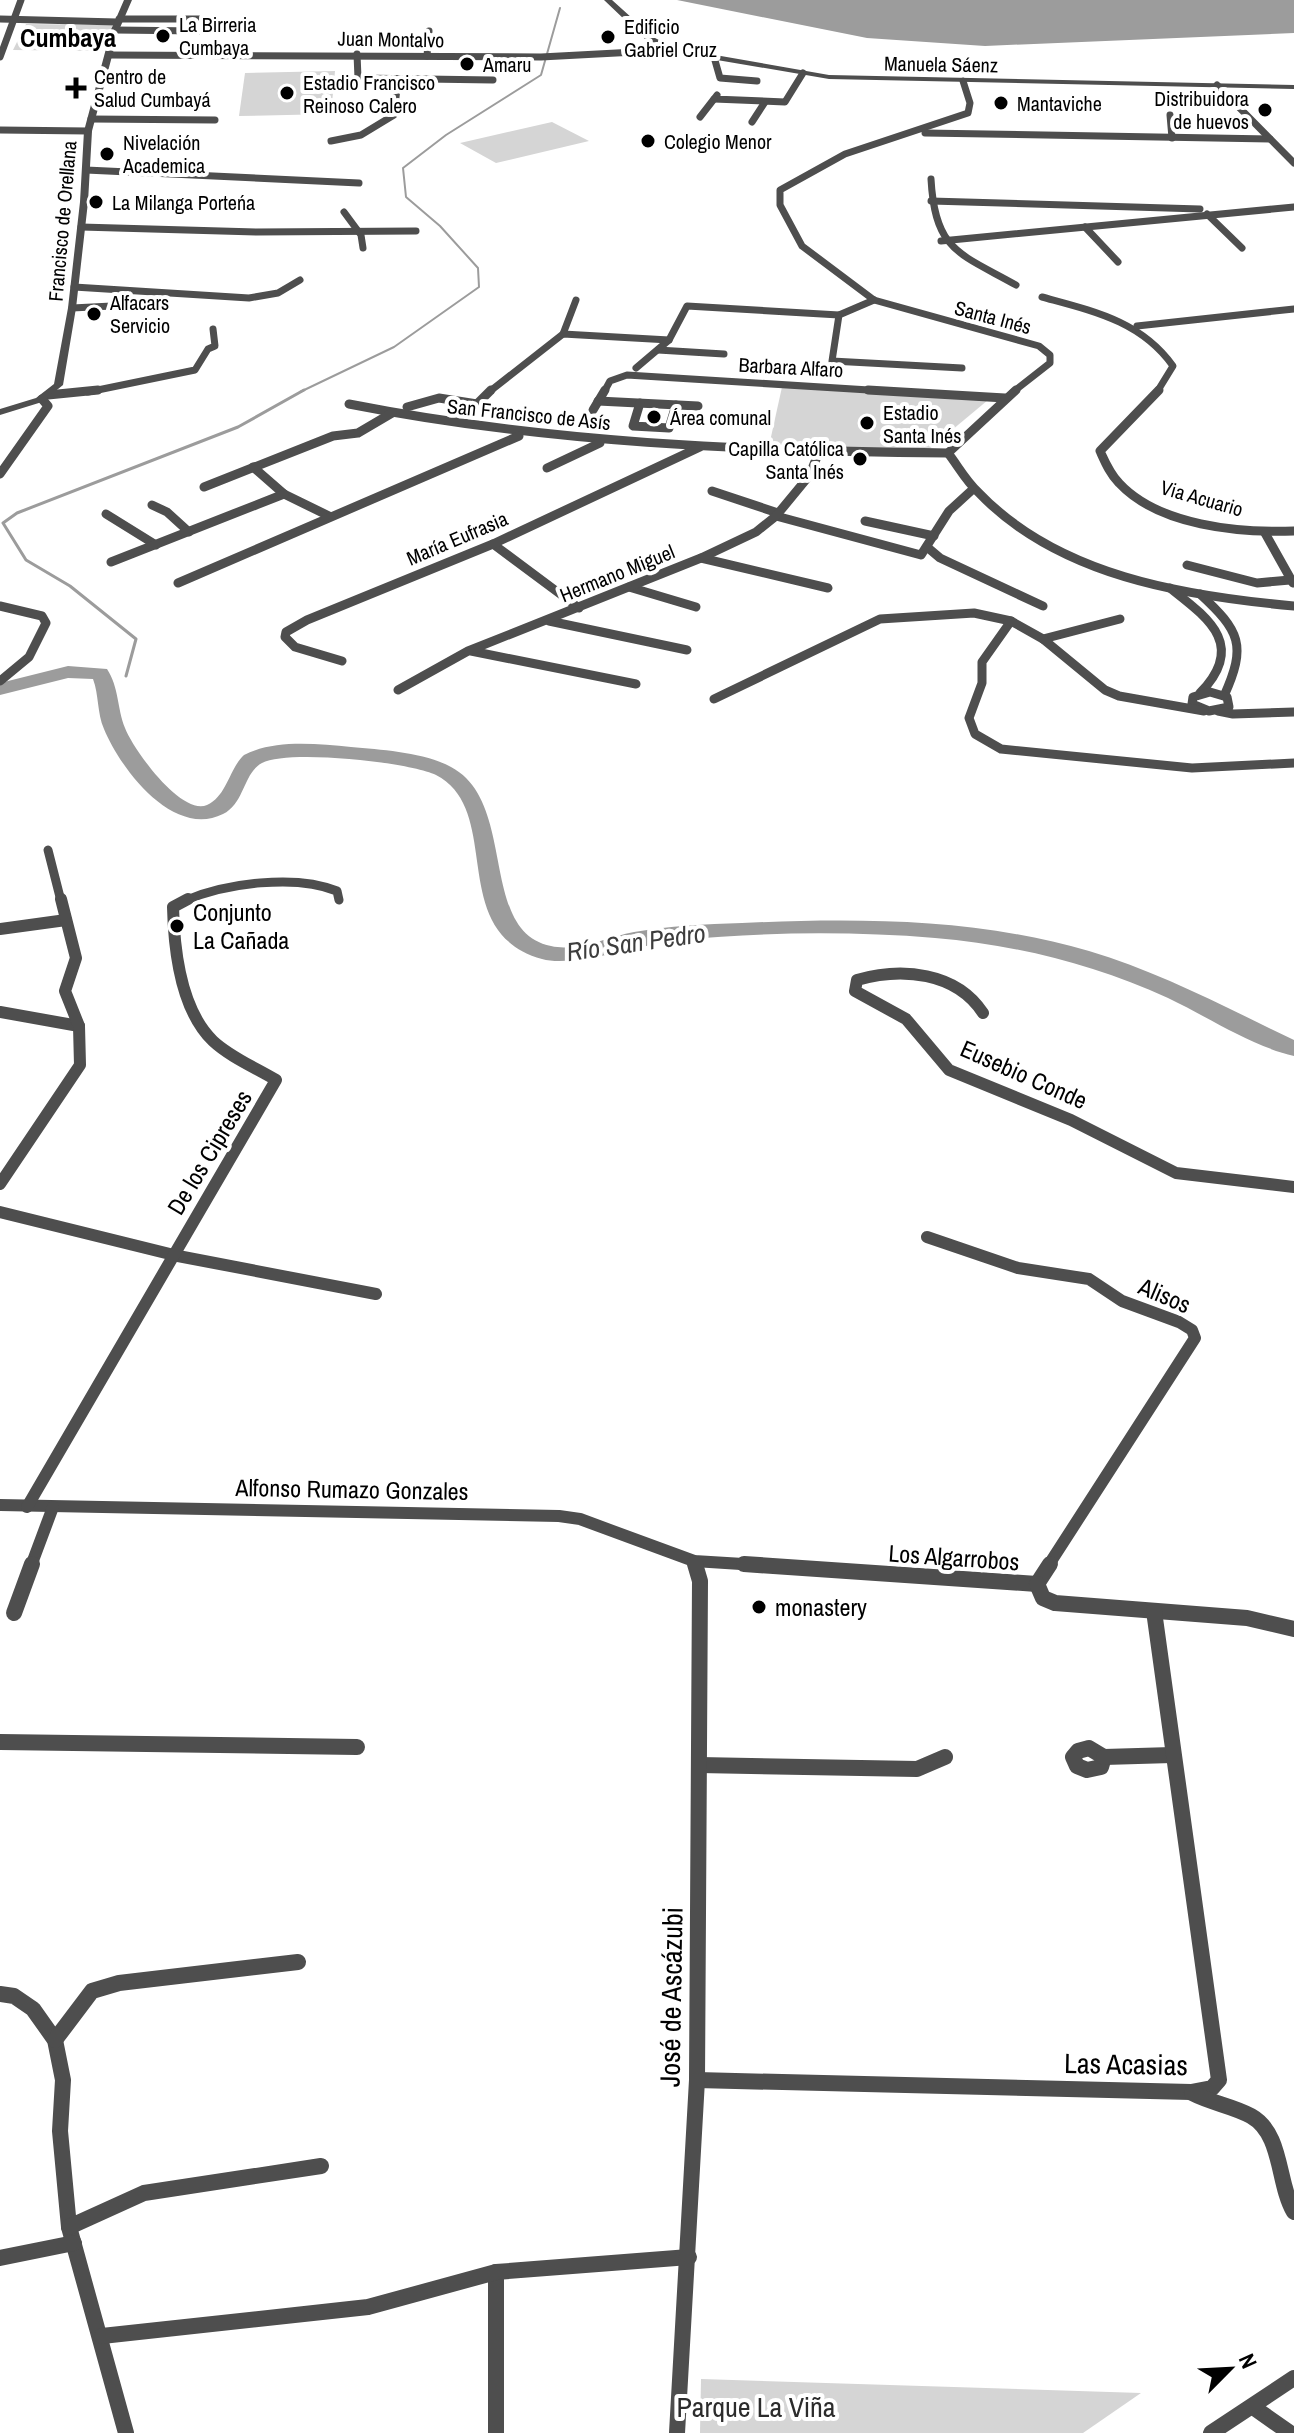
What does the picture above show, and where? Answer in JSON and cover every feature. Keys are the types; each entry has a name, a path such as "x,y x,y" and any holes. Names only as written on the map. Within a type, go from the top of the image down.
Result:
{"street":[{"path":"0,56 21,0"},
{"name":"Francisco de Orellana","path":"45,397 58,385 72,308 88,131 117,24 128,0"},
{"name":"Manuela Sáenz","path":"608,0 650,39 673,50 803,73 963,81 1294,87"},
{"path":"0,19 199,31"},
{"path":"117,24 202,19"},
{"path":"427,56 429,31"},
{"name":"Juan Montalvo","path":"109,55 541,57 673,50"},
{"path":"357,54 358,78 493,80"},
{"path":"714,57 720,78 757,81"},
{"path":"700,117 716,97 785,102 803,73"},
{"path":"331,141 361,135 394,115 397,112 398,79"},
{"name":"Santa Inés","path":"948,453 1005,398 1050,363 1050,355 1039,346 874,300 802,246 780,205 780,190 845,154 968,113 970,103 963,81"},
{"path":"1217,85 1294,163"},
{"path":"752,122 765,102"},
{"path":"1170,115 1172,138"},
{"path":"91,119 215,120"},
{"path":"0,130 88,131"},
{"path":"917,132 1270,139"},
{"path":"86,170 359,183"},
{"path":"931,179 933,221 941,241 1016,285"},
{"path":"931,201 1193,208 1225,212"},
{"path":"941,241 1294,207"},
{"path":"344,212 364,242 363,248"},
{"path":"1207,214 1242,248"},
{"path":"81,227 416,231"},
{"path":"1085,227 1118,262"},
{"path":"74,287 249,298 278,293 300,280"},
{"name":"Via Acuario","path":"1042,297 1137,326 1161,346 1173,366 1160,389 1100,451 1113,476 1123,487 1169,511 1265,533 1294,531"},
{"path":"470,411 497,384 563,334 576,300"},
{"path":"636,368 669,340 687,306 839,315 874,300"},
{"path":"72,308 152,304"},
{"name":"Via Acuario","path":"1137,326 1294,309"},
{"path":"839,315 832,361 962,368"},
{"path":"0,412 45,397 72,395 192,371 198,367 208,349 215,346 213,329"},
{"path":"563,334 669,340"},
{"path":"658,350 724,354"},
{"name":"Barbara Alfaro","path":"593,410 610,381 627,375 1005,398"},
{"path":"0,474 48,406 45,397"},
{"path":"407,407 439,398 477,404"},
{"path":"598,401 698,406"},
{"path":"640,403 633,426 669,428 676,405"},
{"name":"San Francisco de Asís","path":"349,404 522,435 819,452 948,453"},
{"path":"204,487 333,436 358,433 392,413"},
{"path":"178,583 522,435"},
{"path":"547,468 603,441"},
{"name":"María Eufrasia","path":"342,661 295,647 285,637 286,632 307,620 493,544 703,446"},
{"name":"Hermano Miguel","path":"398,690 468,651 701,558 756,532 777,514 809,476 819,452"},
{"path":"948,453 972,490 1043,545 1064,556 1202,596 1294,606 1294,596"},
{"path":"253,467 284,494 329,516"},
{"path":"712,491 777,514 918,555 927,547 954,506 972,490"},
{"path":"111,562 284,494"},
{"path":"152,505 167,512 189,532"},
{"path":"106,514 156,545"},
{"path":"865,521 934,536"},
{"path":"1187,565 1257,583 1292,582 1265,533"},
{"path":"493,544 579,608"},
{"path":"927,547 940,558 1043,606"},
{"path":"701,558 828,588"},
{"path":"629,587 696,607"},
{"path":"1169,587 1214,625 1222,654 1209,684 1196,695 1192,704 1204,711"},
{"path":"1186,602 1202,596"},
{"path":"1202,596 1239,637 1241,655 1226,698 1229,707 1218,711"},
{"path":"1204,616 1220,613 1236,601"},
{"path":"0,606 42,616 46,623 39,645 26,656 16,674 0,681"},
{"path":"714,699 880,619 974,613 1011,621 1043,639 1105,690 1153,703 1204,711 1294,712"},
{"path":"1043,639 1120,619"},
{"path":"548,621 687,650"},
{"path":"1011,621 982,662 982,683 969,718 975,734 983,741 1001,749 1192,768 1294,763"},
{"path":"1217,637 1239,637"},
{"path":"468,651 636,684"},
{"path":"1153,703 1196,695 1226,698 1266,713"},
{"path":"0,1184 80,1065 79,1026 65,991 76,958 48,850"},
{"name":"De los Cipreses","path":"27,1507 172,1255 230,1164 276,1080 215,1043 196,1022 174,942 173,907 189,899 300,880 337,891 339,900"},
{"path":"0,929 66,920"},
{"name":"Eusebio Conde","path":"983,1013 968,993 935,979 878,976 857,980 854,986 855,991 906,1019 949,1070 1071,1120 1176,1173 1294,1187"},
{"path":"0,1012 79,1026"},
{"path":"0,1212 172,1255 376,1294"},
{"name":"Alisos","path":"927,1237 1018,1268 1089,1279 1122,1301 1179,1322 1192,1330 1195,1338 1037,1584"},
{"name":"Alfonso Rumazo Gonzales","path":"0,1505 559,1516 580,1519 694,1561"},
{"path":"14,1613 53,1507"},
{"name":"Los Algarrobos","path":"694,1561 1037,1584 1043,1598 1055,1603 1247,1618 1294,1629"},
{"name":"José de Ascázubi","path":"677,2433 697,2080 700,1581 694,1561"},
{"name":"Las Acasias","path":"697,2080 1191,2092 1212,2088 1219,2080 1154,1611"},
{"path":"0,1742 357,1747"},
{"path":"1104,1757 1172,1755"},
{"path":"699,1765 917,1769 945,1757"},
{"path":"55,2040 92,1991 119,1983 298,1962"},
{"path":"0,1994 14,1996 33,2009 55,2040 63,2080 60,2131 71,2235 102,2336 126,2433"},
{"path":"1191,2092 1260,2122 1273,2140 1283,2196 1294,2212"},
{"path":"0,2258 71,2235 144,2193 321,2166"},
{"path":"102,2336 368,2307 496,2272 689,2257"},
{"path":"496,2272 496,2433"},
{"path":"1211,2433 1294,2378"},
{"path":"1253,2407 1290,2433"}],"green space":[{"path":"26,24 114,25 102,51 13,50"},
{"name":"Estadio Francisco Reinoso Calero","path":"335,71 331,114 239,116 245,73"},
{"path":"552,122 589,141 496,163 460,143"},
{"name":"Estadio Santa Inés","path":"782,387 988,400 928,450 769,446"},
{"name":"Parque La Viña","path":"701,2379 1141,2393 1083,2433 700,2433"}],"shaded area":[{"path":"677,0 1294,0 1294,33 985,46 867,38"}],"waterway":[{"path":"303,391 394,347 479,287 478,268 440,226 406,197 403,168 446,135 541,75 560,8"},
{"path":"126,676 136,639 70,586 26,560 3,523 17,513 238,427 303,391"},
{"name":"Río San Pedro","path":"0,689 68,672 100,673 112,723 127,752 159,790 192,811 215,809 226,801 246,765 259,756 275,753 324,752 382,757 431,766 446,772 466,790 478,815 497,903 507,928 524,946 551,954 580,952 655,936 719,930 851,927 975,935 1051,948 1113,967 1175,992 1294,1049"}],"place":[{"name":"La Birreria Cumbaya","path":"163,36"},
{"name":"Edificio Gabriel Cruz","path":"608,37"},
{"name":"Amaru","path":"467,64"},
{"name":"Centro de Salud Cumbayá","path":"76,88"},
{"name":"Estadio Francisco Reinoso Calero","path":"287,93"},
{"name":"Mantaviche","path":"1001,103"},
{"name":"Distribuidora de huevos","path":"1265,110"},
{"name":"Colegio Menor","path":"648,141"},
{"name":"Nivelación Academica","path":"107,154"},
{"name":"La Milanga Porteńa","path":"96,202"},
{"name":"Alfacars Servicio","path":"94,314"},
{"name":"Área comunal","path":"654,417"},
{"name":"Estadio Santa Inés","path":"867,423"},
{"name":"Capilla Católica Santa Inés","path":"860,459"},
{"name":"Conjunto La Cañada","path":"177,926"},
{"name":"monastery","path":"759,1607"}],"district":[{"name":"Cumbaya","path":"68,37"}]}
